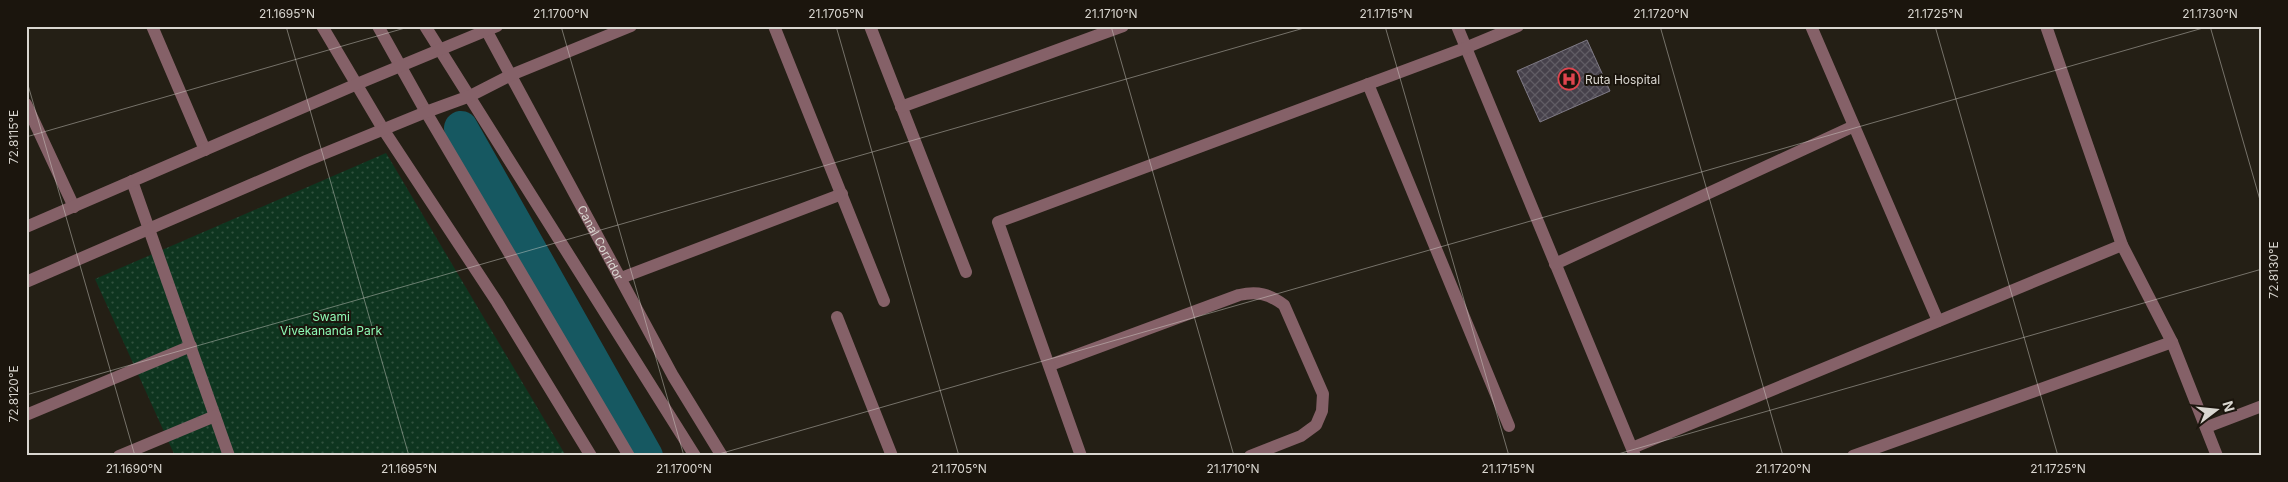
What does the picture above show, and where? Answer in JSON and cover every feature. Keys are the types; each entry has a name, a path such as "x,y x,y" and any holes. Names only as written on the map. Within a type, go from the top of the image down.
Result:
{"street":[{"path":"152,26 205,150"},
{"path":"322,26 383,129 497,302 591,456"},
{"path":"378,26 426,112 629,456"},
{"path":"425,26 696,456"},
{"path":"26,282 383,129 470,96 511,75 631,26"},
{"path":"774,26 884,301"},
{"path":"870,26 966,272"},
{"path":"901,107 1122,26"},
{"path":"1457,26 1634,452 1938,321 2122,245"},
{"path":"1081,456 998,222 1465,48 1518,26"},
{"path":"1810,26 1938,321"},
{"path":"2046,26 2122,245 2172,342 2217,456"},
{"path":"26,228 489,27"},
{"name":"Canal Corridor","path":"489,27 511,75 674,376 722,456"},
{"path":"1368,84 1509,426"},
{"path":"26,104 74,207"},
{"path":"1555,264 1854,126"},
{"path":"132,182 229,456"},
{"path":"621,278 842,194"},
{"path":"1050,365 1240,295 1254,292 1271,296 1284,305 1323,394 1322,411 1316,425 1301,436 1250,456"},
{"path":"837,317 892,456"},
{"path":"1853,456 2172,342"},
{"path":"26,415 190,346"},
{"path":"2207,427 2262,406"},
{"path":"119,456 215,416"}],"green space":[{"name":"Swami Vivekananda Park","path":"386,153 566,456 175,456 95,279"}],"building":[{"path":"1587,40 1610,91 1540,122 1517,71"}],"waterway":[{"path":"461,128 646,456"}],"place":[{"name":"Ruta Hospital","path":"1569,79"}]}
